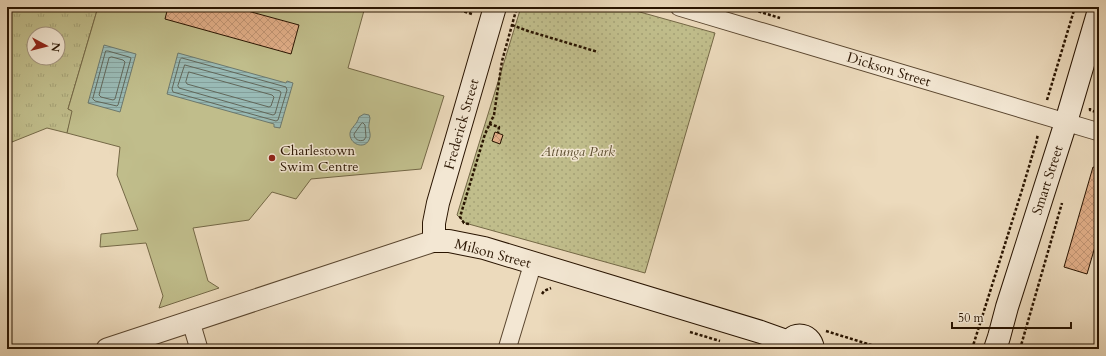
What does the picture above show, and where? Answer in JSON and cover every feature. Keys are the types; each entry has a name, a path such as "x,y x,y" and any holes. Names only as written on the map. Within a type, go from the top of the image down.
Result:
{"main road":[{"name":"Frederick Street","path":"434,241 434,223 438,203 495,7"},
{"name":"Smart Street","path":"995,349 1009,300 1066,122 1099,10"},
{"name":"Milson Street","path":"434,241 449,241 484,248 762,332 788,346 794,337 802,336 812,343 812,349"}],"street":[{"name":"Dickson Street","path":"679,7 1099,132"},
{"name":"Milson Street","path":"107,349 434,241"},
{"path":"507,349 533,263"},
{"path":"191,322 199,349"}],"path":[{"path":"450,7 472,14"},
{"path":"472,225 464,223 460,217 485,134 494,115 502,61 517,7"},
{"path":"1047,100 1075,7"},
{"path":"512,25 598,52"},
{"path":"1090,110 1099,113"},
{"path":"490,124 499,127 498,134"},
{"path":"972,349 1024,184 1038,134"},
{"path":"1020,349 1063,199"},
{"path":"823,330 884,349"}],"green space":[{"path":"7,7 98,7 68,109 73,111 67,133 47,128 7,144"},
{"name":"Charlestown Swim Centre","path":"98,7 365,7 348,68 444,96 421,169 311,179 296,199 272,192 249,220 193,228 208,281 219,288 159,308 163,296 146,243 100,247 101,234 138,230 117,175 120,147 67,133 72,111 68,109"},
{"name":"Attunga Park","path":"521,7 582,7 595,11 606,11 615,7 622,7 715,33 645,273 465,223 457,215"}],"water":[{"path":"104,45 136,54 120,112 88,103"},
{"path":"178,53 286,83 287,81 293,83 280,128 274,127 274,124 167,94"},
{"path":"364,114 369,115 370,118 370,136 367,143 361,145 354,143 350,137 350,133 359,117"}],"building":[{"path":"168,7 233,7 299,25 291,54 165,19"},
{"path":"495,132 503,135 500,144 492,141"},
{"path":"1093,167 1099,169 1099,233 1087,274 1064,267"}],"place":[{"name":"Charlestown Swim Centre","path":"272,158"}]}
